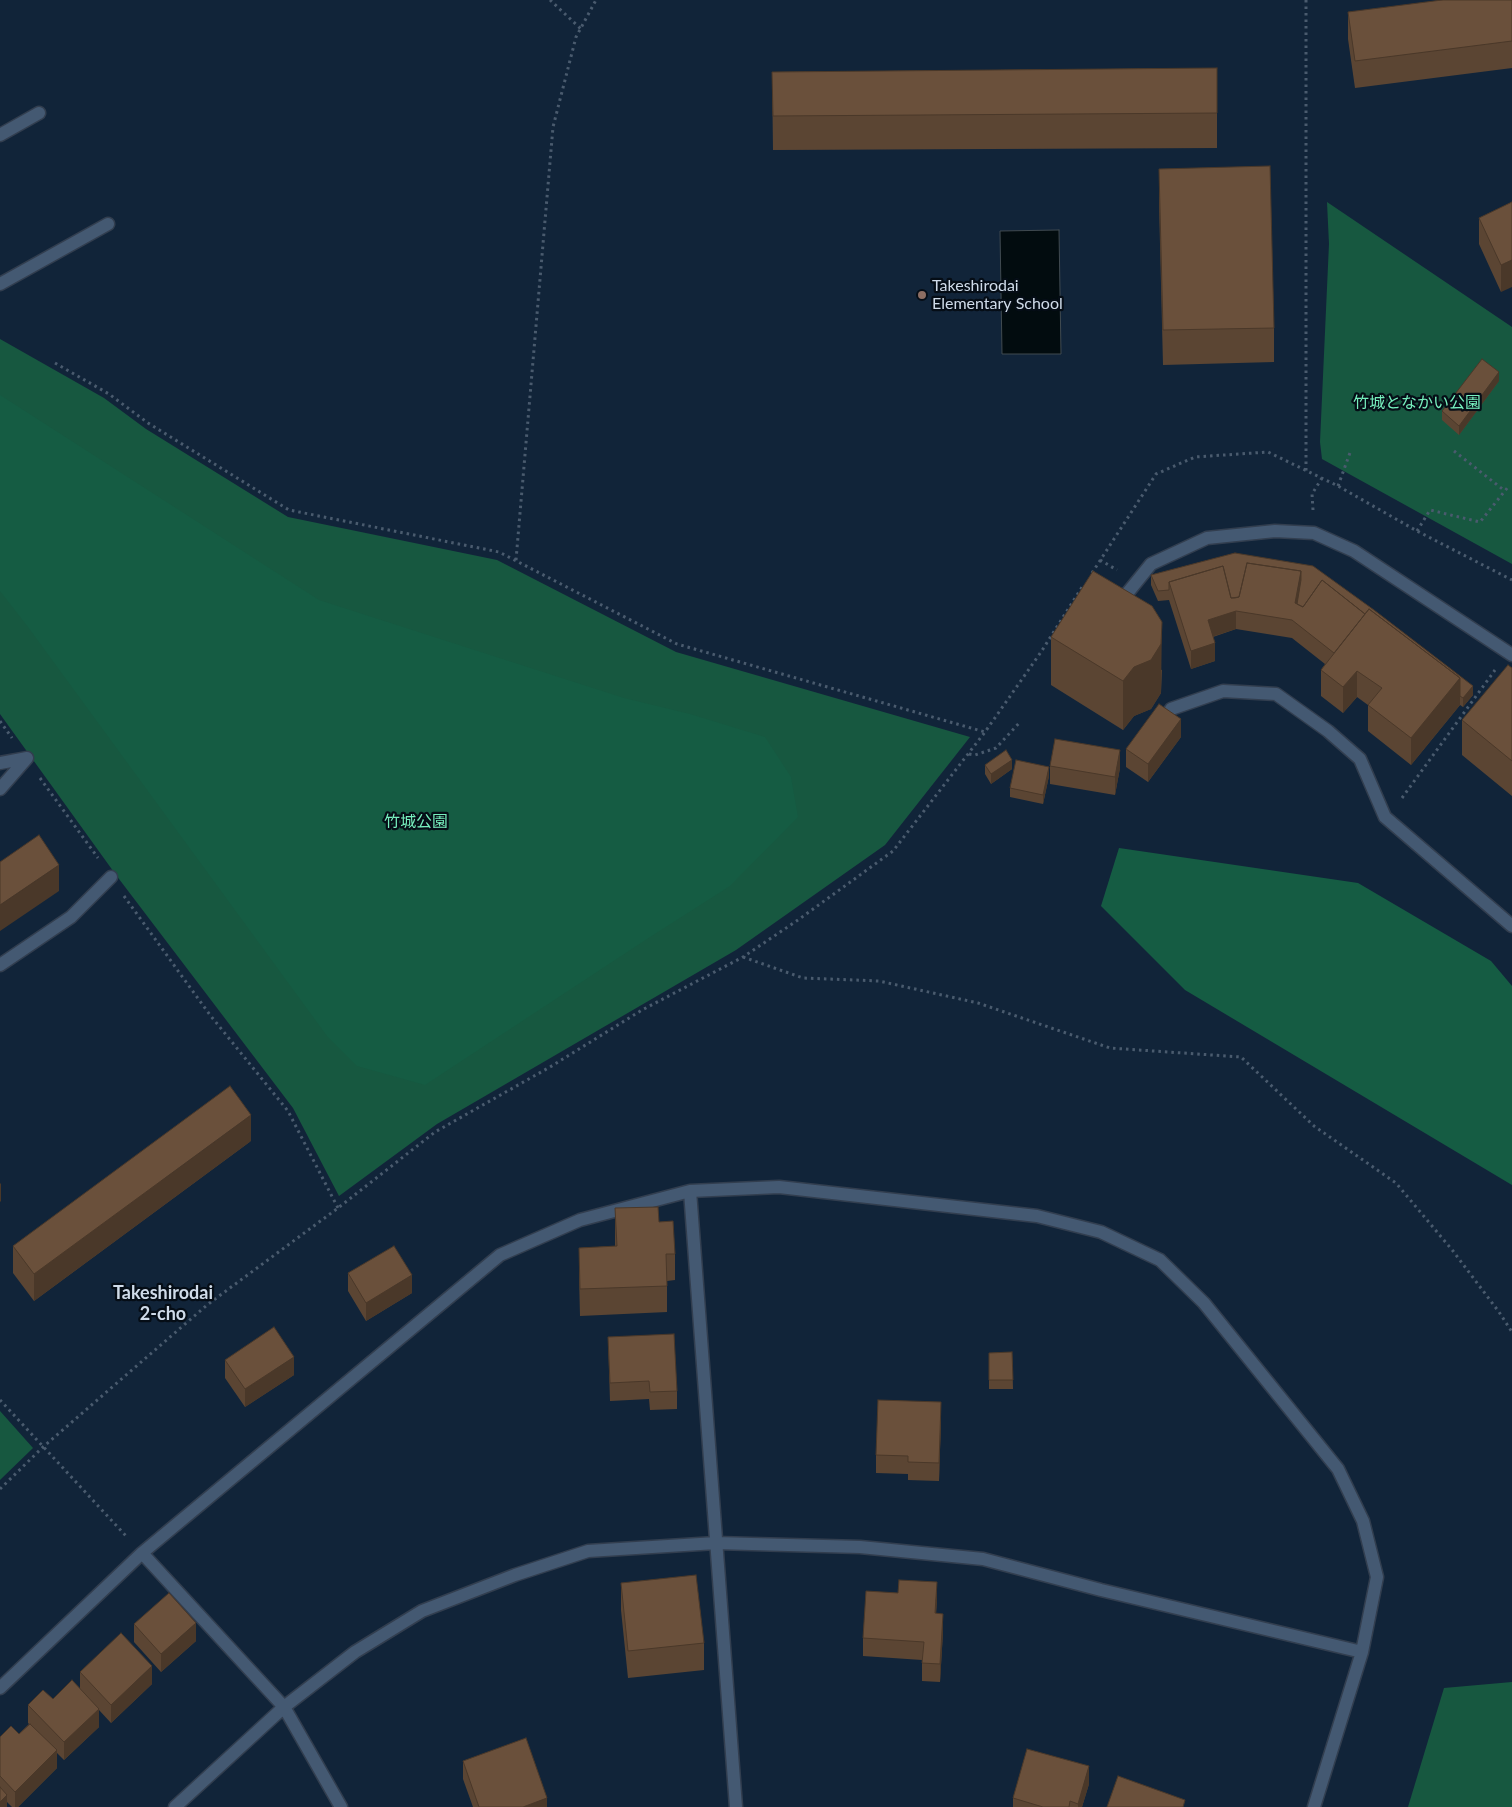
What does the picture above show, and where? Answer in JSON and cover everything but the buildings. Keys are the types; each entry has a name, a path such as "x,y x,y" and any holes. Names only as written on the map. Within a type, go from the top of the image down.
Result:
{"street":[{"path":"0,135 39,113"},
{"path":"0,284 108,224"},
{"path":"1121,601 1151,564 1207,538 1275,531 1314,533 1354,551 1510,654"},
{"path":"1171,709 1223,691 1276,694 1328,731 1360,759 1385,817 1512,926"},
{"path":"0,763 27,758"},
{"path":"0,789 27,758"},
{"path":"0,965 71,917 111,877"},
{"path":"0,1688 142,1553 500,1255 580,1220 690,1190 779,1187 1037,1216 1101,1232 1160,1260 1204,1303 1338,1469 1364,1521 1377,1577 1362,1652 1314,1807"},
{"path":"690,1190 736,1807"},
{"path":"175,1807 284,1707 355,1652 422,1611 515,1575 588,1551 716,1543 860,1547 983,1559 1111,1592 1362,1652"},
{"path":"142,1553 284,1707 341,1807"}],"path":[{"path":"550,0 581,29"},
{"path":"516,560 553,128 576,37 596,0"},
{"path":"1306,0 1306,472"},
{"path":"55,363 109,394 148,424 290,510 499,552 677,644 985,732"},
{"path":"1338,486 1351,450"},
{"path":"1454,451 1505,491"},
{"path":"0,1488 44,1447 207,1305 338,1208 435,1132 550,1067 642,1010 743,957 798,920 893,851 985,732 1041,652 1156,474 1195,457 1268,452 1338,486 1417,531 1512,580"},
{"path":"1312,494 1322,478"},
{"path":"1417,531 1430,510 1480,522 1508,487"},
{"path":"1387,819 1510,654"},
{"path":"0,721 210,1014 288,1111 338,1208"},
{"path":"968,754 975,755 996,748 1021,721"},
{"path":"743,957 804,978 878,981 978,1003 1110,1048 1241,1057 1314,1126 1396,1183 1453,1251 1500,1312 1512,1332"},
{"path":"0,1400 142,1553"}],"green space":[{"name":"竹城となかい公園","path":"1327,202 1512,327 1512,564 1322,459 1320,442 1329,244"},
{"name":"竹城公園","path":"0,339 104,398 146,429 288,517 497,560 676,652 970,737 885,845 736,950 437,1124 339,1196 293,1108 116,875 0,714"},
{"name":"竹城公園","path":"0,395 319,600 624,698 690,714 765,737 791,777 798,817 730,886 425,1085 357,1066 327,1036 0,591"},
{"path":"1119,848 1358,883 1491,961 1512,986 1512,1185 1185,990 1101,906"},
{"path":"0,1411 33,1448 0,1480"},
{"path":"1512,1682 1512,1807 1408,1807 1444,1688"}],"shaded area":[{"path":"1059,230 1061,354 1002,354 1000,231"}],"place":[{"name":"Takeshirodai Elementary School","path":"922,295"}],"district":[{"name":"Takeshirodai 2-cho","path":"163,1304"}]}
